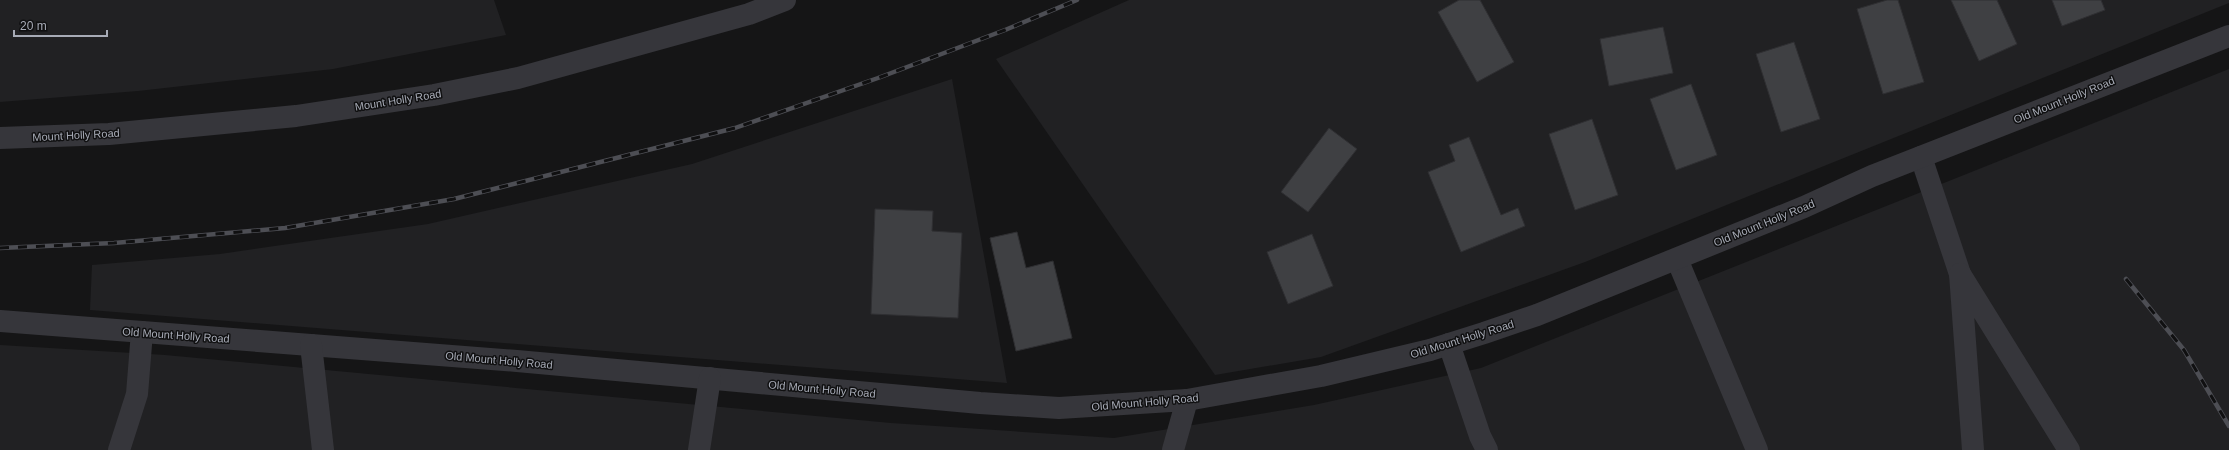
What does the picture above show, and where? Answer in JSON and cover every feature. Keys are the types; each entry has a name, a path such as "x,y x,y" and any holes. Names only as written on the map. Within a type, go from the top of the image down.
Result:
{"street":[{"name":"Mount Holly Road","path":"0,138 109,134 296,116 434,95 518,78 623,50 749,14 785,0"},
{"name":"Old Mount Holly Road","path":"0,321 311,345 1059,408 1187,400 1321,376 1449,344 1537,315 1677,259 1921,157 2229,36"},
{"path":"1921,157 1960,274 2069,450"},
{"path":"1677,259 1757,450"},
{"path":"1960,274 1973,450"},
{"path":"119,450 137,394 142,332"},
{"path":"1449,344 1480,436 1487,450"},
{"path":"311,345 323,450"},
{"path":"699,450 710,378"},
{"path":"1173,450 1187,400"}],"shaded area":[{"path":"0,0 494,0 506,35 333,69 138,91 0,102"},
{"path":"1129,0 2229,0 2229,3 1585,262 1321,357 1215,375 996,59"},
{"path":"2229,69 2229,450 0,450 0,345 165,355 891,423 1114,438 1314,405 1481,368"},
{"path":"952,79 1007,383 90,310 92,265 220,254 428,224 692,164"}],"building":[{"path":"1459,0 1480,0 1514,62 1477,82 1438,12"},
{"path":"1887,0 1898,0 1924,82 1883,94 1857,9"},
{"path":"1951,0 1997,0 2017,44 1979,61"},
{"path":"2052,0 2101,0 2105,10 2062,26"},
{"path":"1663,27 1673,73 1609,86 1600,39"},
{"path":"1794,42 1820,119 1781,132 1756,54"},
{"path":"1691,84 1717,155 1676,170 1650,99"},
{"path":"1592,119 1618,195 1575,210 1549,134"},
{"path":"1329,128 1357,149 1308,212 1281,192"},
{"path":"1469,137 1501,215 1518,208 1525,226 1461,252 1428,172 1455,161 1449,145"},
{"path":"875,209 933,211 932,231 962,233 958,318 871,314"},
{"path":"1017,232 1026,268 1053,261 1072,338 1016,351 990,238"},
{"path":"1312,234 1333,286 1288,304 1267,252"}],"railway":[{"path":"0,248 114,243 285,228 454,199 735,128 878,78 1005,30 1077,0"},
{"path":"2126,279 2184,350 2229,426"}]}
